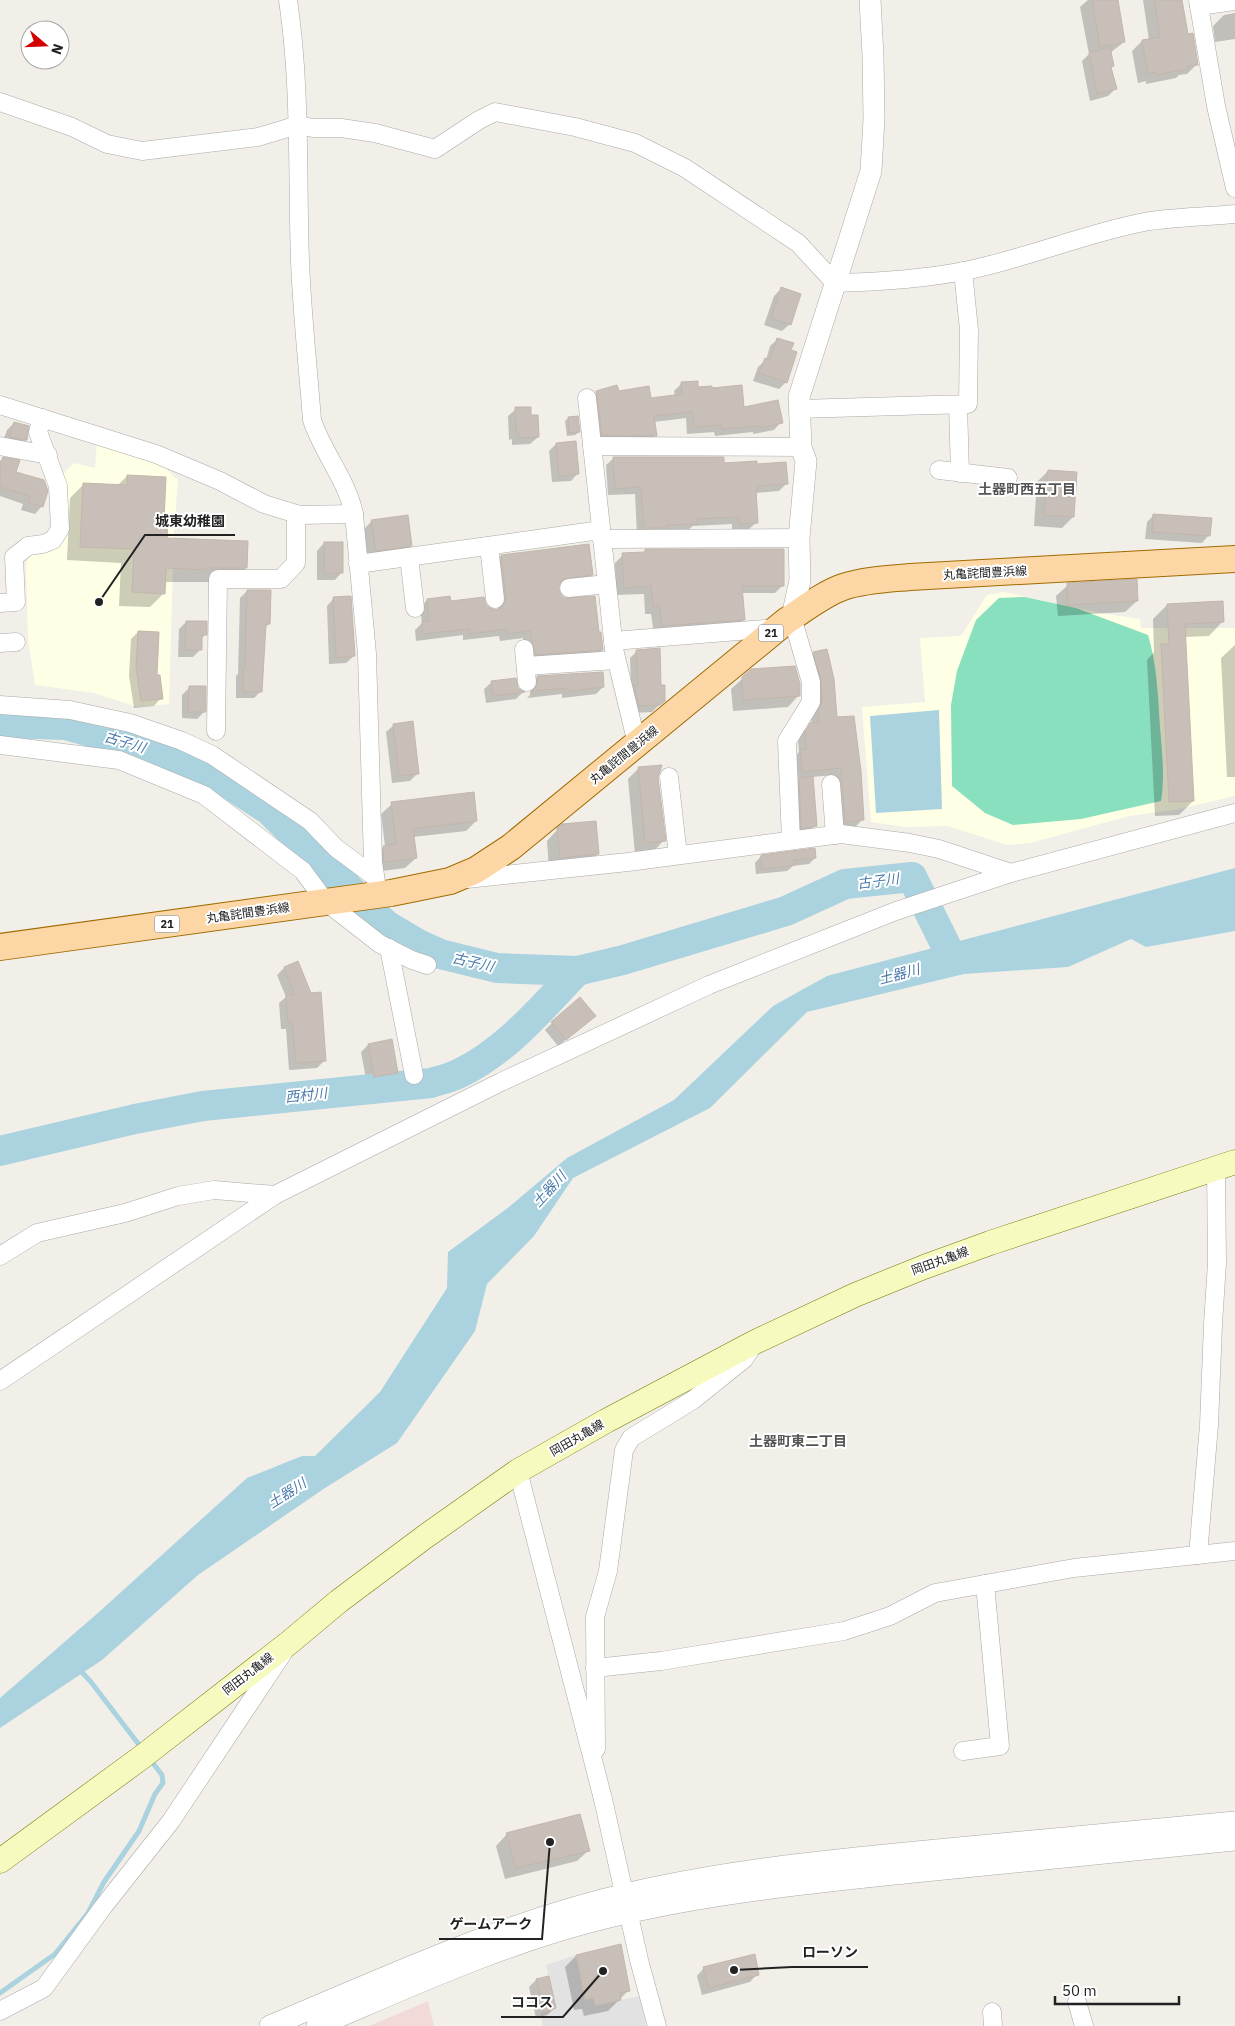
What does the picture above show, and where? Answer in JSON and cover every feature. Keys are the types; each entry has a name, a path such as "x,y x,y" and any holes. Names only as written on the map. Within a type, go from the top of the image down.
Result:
{"main road":[{"name":"丸亀詫間豊浜線","path":"0,947 330,902 377,886 450,881 476,870 511,847 785,622 821,598 842,587 882,579 1235,559"},
{"name":"岡田丸亀線","path":"0,1861 120,1773 290,1642 339,1601 518,1471 755,1342 854,1295 990,1243 1225,1165"}],"street":[{"path":"288,0 292,27 298,124 300,262 312,420 316,433 351,499 354,514 367,654 373,862 377,886"},
{"path":"791,840 787,741 812,702 811,682 785,622 800,580 799,538 806,461 801,447 799,397 871,171 874,110 870,0"},
{"path":"1235,1 1199,3 1216,106 1235,188"},
{"path":"0,102 72,127 107,144 142,151 258,137 298,124 313,128 341,128 375,133 435,149 479,120 495,112 575,127 635,143 685,168 798,243 835,283 878,282 963,271 1036,253 1098,233 1146,222 1235,214"},
{"path":"799,409 968,404 969,330 963,271"},
{"path":"587,398 613,641 637,744"},
{"path":"958,404 960,472"},
{"path":"0,405 156,454 220,481 264,504 296,514 354,514"},
{"path":"0,603 16,602 14,557 28,546 43,544 53,540 60,529 58,486 38,432 42,418"},
{"path":"0,446 48,455"},
{"path":"592,446 801,447"},
{"path":"939,470 1008,478"},
{"path":"216,731 218,579 281,579 296,563 296,514"},
{"path":"358,564 489,546 601,535 799,538"},
{"path":"489,546 495,599"},
{"path":"409,557 415,608"},
{"path":"569,588 607,584"},
{"path":"613,641 720,634 785,622"},
{"path":"526,666 616,660"},
{"path":"0,704 70,710 130,723 182,741 212,755 310,822 377,886"},
{"path":"0,745 119,760 204,795 303,871 330,902 389,948 427,965"},
{"path":"669,777 678,855"},
{"path":"831,784 835,835"},
{"path":"0,1381 275,1194 322,1173 468,1098 709,985 896,911 939,896 1011,873 1235,813"},
{"path":"450,881 841,834 910,842 1011,873"},
{"path":"389,948 414,1075"},
{"path":"1198,1555 1209,1425 1213,1324 1225,1165"},
{"path":"0,1256 37,1233 125,1213 178,1196 214,1190 275,1194"},
{"path":"595,1767 597,1738 595,1617 608,1571 624,1450 630,1438 693,1400 744,1359 755,1342"},
{"path":"518,1471 595,1767 657,2026"},
{"path":"595,1668 661,1661 844,1631 890,1616 935,1593 1074,1568 1235,1552"},
{"path":"963,1751 1000,1746 985,1584"},
{"path":"0,2012 44,1988 103,1907 171,1821 290,1642"},
{"path":"317,2026 496,1952 557,1932 627,1904 715,1876 812,1862 1235,1822"},
{"path":"270,2026 492,1934 543,1916 627,1904 718,1896 815,1883 1235,1840"},
{"path":"1078,2002 1084,2026"}],"shaded area":[{"path":"97,443 161,464 178,480 174,532 169,704 137,707 94,693 35,685 28,639 26,565 30,553 66,518 64,473 74,463 95,468"},
{"path":"1004,592 1100,613 1140,619 1141,628 1235,628 1235,796 1174,810 1129,816 1030,843 1007,845 948,826 906,827 871,822 862,707 925,702 920,638 961,636 987,595"},
{"path":"576,1955 585,2000 593,1998 596,2005 640,1996 646,2026 543,2026 540,2013 556,2008 546,1965"},
{"path":"428,2001 434,2026 369,2026"}],"green space":[{"path":"1025,597 1076,608 1148,635 1158,692 1163,764 1161,801 1081,819 1013,825 985,813 952,786 951,705 957,671 976,620 999,598"}],"water":[{"path":"939,710 942,809 876,813 870,716"},
{"name":"土器川","path":"1235,868 1235,931 1146,947 1131,939 1068,967 964,974 807,1012 710,1108 573,1178 534,1236 487,1284 475,1331 397,1443 325,1488 198,1575 102,1660 0,1728 0,1698 99,1612 247,1478 302,1456 315,1456 380,1392 447,1288 448,1252 509,1207 567,1158 674,1100 773,1006 827,976"}],"building":[{"path":"1092,0 1118,0 1125,42 1100,47"},
{"path":"1154,0 1182,0 1188,34 1193,33 1198,65 1187,66 1188,69 1155,75 1155,72 1148,74 1142,40 1160,37"},
{"path":"1110,47 1114,66 1111,67 1117,89 1097,94 1089,53"},
{"path":"781,287 801,294 791,325 771,318"},
{"path":"777,338 794,343 791,350 797,352 787,383 759,373 765,358 770,360"},
{"path":"698,381 698,387 712,386 712,388 742,385 744,407 778,400 783,423 760,428 760,426 722,429 721,425 694,427 693,412 654,416 657,436 602,435 596,391 617,385 619,391 649,386 651,398 682,394 681,382"},
{"path":"515,407 531,407 531,415 538,415 539,437 519,438 519,433 516,433"},
{"path":"578,416 580,432 569,433 568,417"},
{"path":"14,422 29,426 27,440 9,437"},
{"path":"576,441 579,474 559,476 556,443"},
{"path":"3,457 20,460 16,472 44,480 48,491 43,507 28,502 30,496 0,487 0,467"},
{"path":"613,457 724,457 724,463 757,461 757,464 786,462 788,484 758,486 758,489 756,489 758,523 739,524 739,517 697,519 697,524 666,525 667,528 644,528 641,487 615,489"},
{"path":"1048,470 1077,472 1074,517 1044,515"},
{"path":"127,475 166,477 164,521 168,521 167,538 248,541 247,568 205,568 205,570 166,568 165,594 132,592 134,549 80,547 83,483 127,485"},
{"path":"1153,514 1212,518 1210,536 1152,532"},
{"path":"408,515 412,546 376,551 371,520"},
{"path":"324,542 343,542 343,573 324,573"},
{"path":"589,544 593,575 563,579 559,584 559,590 565,598 595,596 603,650 535,655 530,631 507,634 506,629 470,634 470,629 423,634 422,621 429,621 427,599 450,596 451,601 484,597 486,605 490,608 496,610 502,607 506,598 501,555"},
{"path":"645,549 784,549 784,586 742,586 745,620 662,626 659,606 653,607 651,586 624,588 622,553 645,552"},
{"path":"1137,579 1138,601 1068,605 1067,583"},
{"path":"247,590 271,590 270,624 266,624 262,692 243,692"},
{"path":"351,596 355,656 336,658 333,597"},
{"path":"1223,601 1224,622 1185,624 1194,801 1169,802 1161,644 1169,644 1167,604"},
{"path":"186,621 207,621 207,635 202,635 202,650 185,650"},
{"path":"138,631 159,632 157,675 160,675 163,699 141,701 136,668"},
{"path":"660,648 661,685 665,685 665,701 660,705 639,706 634,686 638,686 636,650"},
{"path":"827,649 834,679 837,717 854,716 861,771 864,820 845,822 841,768 802,772 800,750 806,749 805,732 810,723 819,722 818,711 822,702 821,679 813,652"},
{"path":"795,666 800,684 800,696 743,700 742,677 751,669"},
{"path":"603,672 604,687 569,691 569,688 531,691 537,686 537,676"},
{"path":"516,678 518,688 525,692 493,696 491,681"},
{"path":"189,686 206,686 206,712 188,712"},
{"path":"413,721 419,774 399,776 393,724"},
{"path":"662,765 658,778 666,841 645,843 638,767"},
{"path":"813,776 817,826 801,829 799,778"},
{"path":"474,792 477,821 413,829 417,858 384,862 383,846 396,844 391,802"},
{"path":"596,821 599,854 560,858 557,828 562,824"},
{"path":"815,848 816,858 794,860 794,865 762,869 761,855"},
{"path":"298,961 311,993 321,992 326,1061 296,1063 292,1022 288,1022 286,995 294,994 284,967"},
{"path":"580,997 596,1016 566,1040 551,1022"},
{"path":"392,1039 398,1073 374,1077 368,1044"},
{"path":"580,1814 590,1851 516,1868 506,1833"},
{"path":"621,1944 630,1991 620,1993 621,2000 595,2006 593,1998 585,2000 576,1955"},
{"path":"755,1954 759,1975 709,1988 703,1967"},
{"path":"549,1976 556,2008 544,2012 536,1979"}],"waterway":[{"name":"古子川","path":"0,723 66,725 141,746 215,775 269,810 386,925 418,944 440,954 497,968 577,971 623,960 786,911 845,884 912,877 953,960"},
{"name":"西村川","path":"0,1151 135,1119 203,1106 431,1083 446,1079 477,1064 508,1041 537,1014 577,971"},
{"path":"78,1668 143,1750"},
{"path":"0,1993 55,1954 88,1913 104,1882 139,1831 155,1794 163,1783 162,1775 149,1758"}],"place":[{"name":"城東幼稚園","path":"99,602"},
{"name":"ゲームアーク","path":"550,1842"},
{"name":"ローソン","path":"734,1970"},
{"name":"ココス","path":"603,1971"}],"district":[{"name":"土器町西五丁目","path":"1027,489"},
{"name":"土器町東二丁目","path":"798,1441"}]}
